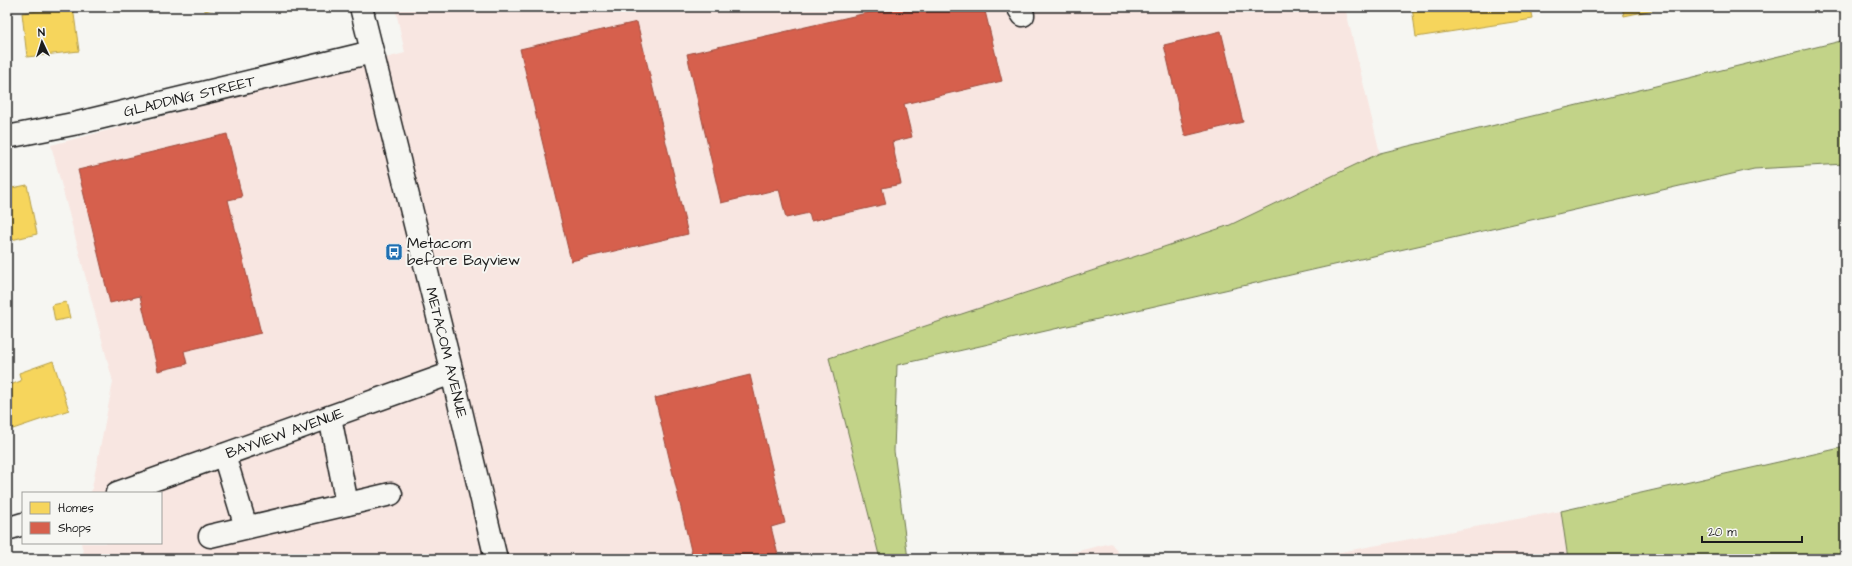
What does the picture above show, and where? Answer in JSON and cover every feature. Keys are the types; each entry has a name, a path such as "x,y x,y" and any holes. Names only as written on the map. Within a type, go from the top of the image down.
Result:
{"main road":[{"name":"METACOM AVENUE","path":"361,7 452,373 496,559"},
{"name":"GLADDING STREET","path":"7,137 85,121 372,52"},
{"name":"BAYVIEW AVENUE","path":"120,492 452,373"},
{"path":"330,417 347,504"},
{"path":"224,455 246,527"},
{"path":"210,536 391,494"},
{"path":"7,529 22,524"}],"shaded area":[{"path":"395,7 1345,7 1380,153 1230,225 829,358 880,559 85,559 81,544 162,544 162,492 91,492 113,382 51,145 405,53"},
{"path":"1561,511 1568,559 1303,559"},
{"path":"1111,543 1123,559 1045,559"}],"green space":[{"path":"1845,40 1845,164 1754,169 897,365 894,451 908,559 880,559 829,358 1230,225 1380,153"},
{"path":"1845,447 1845,559 1568,559 1561,511"}],"building: Homes":[{"path":"73,7 79,51 27,57 22,13"},
{"path":"204,7 220,7 205,11"},
{"path":"1412,7 1531,7 1533,19 1416,37"},
{"path":"1622,7 1667,7 1624,16"},
{"path":"27,185 37,234 7,241 7,189"},
{"path":"66,302 70,318 55,321 52,305"},
{"path":"53,361 69,410 13,429 7,412 7,386 21,381 19,373"}],"building: Shops":[{"path":"893,7 984,7 1002,81 904,104 912,137 892,142 901,184 882,188 886,204 811,221 809,213 786,218 779,189 721,203 687,54"},
{"path":"637,22 688,234 571,261 520,49"},
{"path":"1221,31 1243,122 1185,136 1164,45"},
{"path":"227,134 242,197 228,200 261,333 184,351 187,364 158,371 140,296 110,303 78,170"},
{"path":"750,375 785,523 771,527 779,559 693,559 655,398"}],"place":[{"name":"Metacom before Bayview","path":"394,252"}]}
